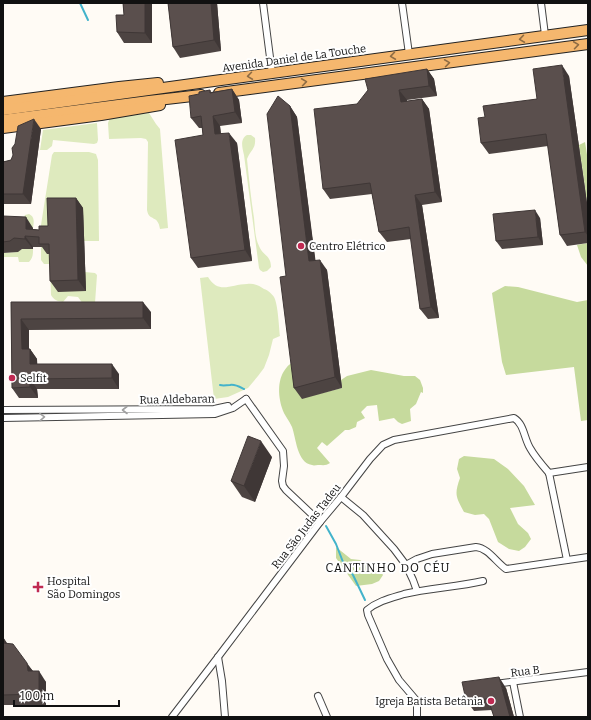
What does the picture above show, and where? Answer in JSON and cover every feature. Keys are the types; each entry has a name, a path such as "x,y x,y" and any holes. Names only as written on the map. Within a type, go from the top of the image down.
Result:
{"main road":[{"name":"Avenida Daniel de La Touche","path":"3,120 149,96 218,80 588,30"},
{"name":"Avenida Daniel de La Touche","path":"3,110 149,96 210,94 588,44"},
{"path":"3,102 140,85 218,80"},
{"path":"3,128 145,108 210,94"}],"street":[{"path":"263,3 272,73"},
{"path":"402,3 409,54"},
{"path":"541,3 545,35"},
{"path":"246,399 283,451 283,486 320,522"},
{"name":"Rua Aldebaran","path":"3,410 214,409 228,406 246,399"},
{"name":"Rua Aldebaran","path":"3,418 215,414 233,408 246,399"},
{"name":"Rua São Judas Tadeu","path":"172,717 320,522 378,449 387,442 514,418 520,423 526,441 535,457 549,473"},
{"path":"567,560 549,473 588,466"},
{"path":"341,497 363,515 406,564 417,591"},
{"path":"406,564 417,558 432,554 476,547 485,550 506,569 588,557"},
{"path":"417,717 416,700 399,680 387,659 367,610 386,599 417,591 483,581"},
{"path":"218,658 222,681 225,717"},
{"name":"Rua B","path":"492,685 588,672"},
{"path":"513,682 520,717"},
{"path":"318,696 328,717"}],"green space":[{"path":"149,113 160,129 168,228 160,229 157,221 148,214 147,210 148,142 146,139 141,138 109,139 108,123 110,117"},
{"path":"97,123 97,143 94,144 53,140 52,146 47,150 40,150 43,130"},
{"path":"247,135 251,135 255,138 254,147 247,159 256,236 261,249 271,263 271,267 267,271 263,272 259,268 242,146 242,141"},
{"path":"585,142 588,161 588,210 579,145"},
{"path":"54,152 89,152 96,154 98,160 99,241 84,241 57,254 85,272 95,273 97,275 95,303 83,304 78,297 68,296 63,302 57,301 51,295 50,264 44,264 41,260 41,225 52,155"},
{"path":"29,214 33,218 33,228 4,227 23,219 25,215"},
{"path":"588,243 588,266 581,257 577,245"},
{"path":"22,249 33,249 33,254 29,262 19,262 18,257 3,257 3,253 17,252"},
{"path":"208,277 216,286 226,287 251,284 258,285 270,292 274,297 276,305 280,336 273,339 264,368 248,388 228,397 214,399 200,278"},
{"path":"505,286 518,287 577,302 588,300 588,420 581,421 574,367 506,375 502,362 492,293"},
{"path":"297,360 302,398 342,388 341,380 347,376 371,370 404,376 415,376 420,380 423,393 421,392 416,404 410,409 411,421 402,424 394,418 379,421 377,405 367,406 361,412 365,418 357,422 356,427 345,430 327,446 322,442 317,448 330,463 326,465 313,465 303,460 300,455 292,427 283,411 280,398 279,387 281,376 290,364"},
{"path":"464,456 494,459 508,469 524,486 535,505 510,508 518,524 528,533 531,539 525,547 519,551 509,549 498,542 489,519 484,514 475,515 464,512 457,496 457,488 460,478 457,469 459,459"},
{"path":"336,547 351,559 360,560 368,566 380,570 383,575 379,581 372,584 356,586 336,558"}],"building":[{"path":"123,3 145,3 145,33 117,32 116,15 124,15"},
{"path":"168,3 211,3 214,40 173,47"},
{"path":"562,65 585,232 560,235 546,134 481,143 478,118 485,117 483,106 537,99 533,69"},
{"path":"427,69 429,86 399,90 401,102 422,99 435,192 415,195 431,307 420,309 409,227 379,232 370,183 323,189 314,109 357,104 368,90 365,79"},
{"path":"232,89 235,112 213,116 215,134 229,133 245,250 191,258 175,140 203,135 201,116 191,118 189,96 210,90 210,93"},
{"name":"Centro Elétrico","path":"278,96 290,106 309,261 320,260 335,377 294,388 280,277 286,276 267,114"},
{"path":"34,119 23,194 3,194 3,162 11,160 13,155 12,148 15,144 18,126"},
{"path":"47,198 76,198 78,280 50,281 49,244 39,244 39,237 25,236 25,239 14,238 10,241 3,242 3,216 26,217 26,229 39,230 39,226 48,226"},
{"path":"535,210 538,237 496,241 493,214"},
{"path":"11,302 143,302 143,318 21,319 22,349 30,349 30,364 112,364 112,378 30,379 30,387 12,388"},
{"path":"248,436 261,441 244,486 231,481"},
{"path":"3,643 13,644 27,663 28,671 39,671 39,694 3,695"},
{"path":"499,677 510,717 494,717 488,699 466,700 462,682"}],"waterway":[{"path":"80,3 88,20"},
{"path":"220,385 234,385 244,389"},
{"path":"326,526 336,544 343,562 353,575 365,600"}],"place":[{"name":"Centro Elétrico","path":"301,246"},
{"name":"Selfit","path":"12,378"},
{"name":"Hospital São Domingos","path":"38,587"},
{"name":"Igreja Batista Betânia","path":"491,701"}],"district":[{"name":"CANTINHO DO CÉU","path":"388,568"}]}
